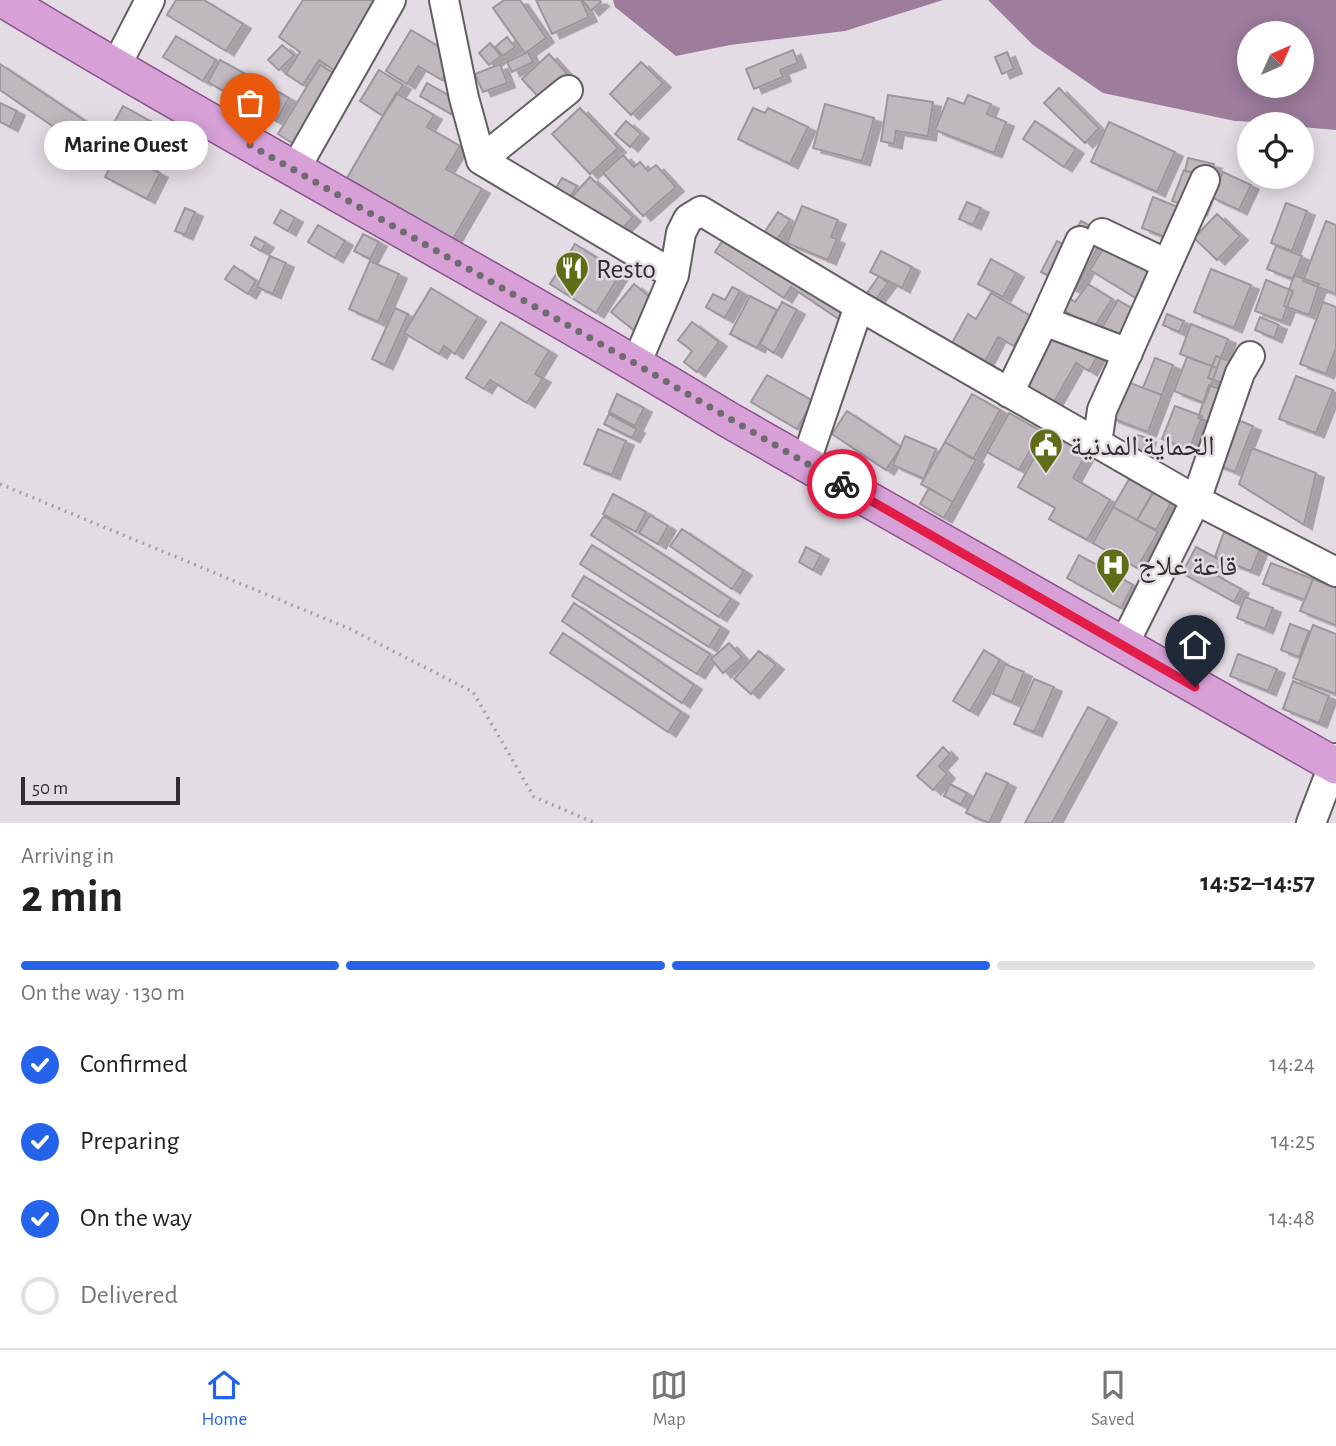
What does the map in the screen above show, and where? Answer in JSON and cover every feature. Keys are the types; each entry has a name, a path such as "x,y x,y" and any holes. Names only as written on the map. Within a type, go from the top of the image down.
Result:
{"main road":[{"path":"4,0 115,68 636,364 805,464 1123,646 1335,763"}],"street":[{"path":"115,68 150,0"},
{"path":"294,171 391,0"},
{"path":"443,0 464,98 481,160 674,275"},
{"path":"481,160 568,90"},
{"path":"1097,443 1102,410 1205,180"},
{"path":"636,364 674,275 681,233 688,219 701,211 859,306 1196,500 1336,572"},
{"path":"1009,393 1044,321 1091,237 1167,264"},
{"path":"805,464 859,306"},
{"path":"1044,321 1128,353"},
{"path":"1123,646 1196,500 1240,373 1250,356"},
{"path":"1311,823 1335,763"}],"path":[{"path":"0,484 350,629 473,692 534,797 595,823"}],"shaded area":[{"path":"613,0 943,0 845,31 730,45 676,56 615,7"},
{"path":"988,0 1336,0 1336,130 1314,128 1314,112 1237,112 1235,121 1103,93 1033,45"}],"building":[{"path":"176,0 204,0 243,24 226,51 167,15"},
{"path":"303,0 373,0 381,5 348,80 319,60 303,85 286,74 300,52 279,37"},
{"path":"504,0 520,0 546,38 525,53 493,8"},
{"path":"536,0 581,0 589,17 552,34"},
{"path":"582,0 599,0 601,2 591,11"},
{"path":"411,30 456,57 442,80 418,66 407,84 386,71"},
{"path":"176,36 216,60 203,81 163,57"},
{"path":"507,37 515,47 503,56 495,47"},
{"path":"490,43 501,56 489,65 479,53"},
{"path":"282,45 294,55 279,70 268,60"},
{"path":"793,50 798,63 780,70 783,77 754,89 746,69"},
{"path":"528,52 533,62 512,72 507,62"},
{"path":"1007,52 1014,69 1002,74 995,57"},
{"path":"549,54 571,78 544,103 522,79"},
{"path":"220,60 289,98 276,121 208,82"},
{"path":"641,62 663,83 631,115 610,94"},
{"path":"0,64 118,143 105,162 0,90"},
{"path":"500,64 507,83 483,92 475,74"},
{"path":"320,65 345,80 305,151 278,134"},
{"path":"379,70 403,85 383,116 360,101"},
{"path":"427,83 467,106 460,119 420,96"},
{"path":"1059,88 1099,128 1085,143 1044,103"},
{"path":"396,93 434,115 427,127 460,146 446,169 482,189 453,239 347,178"},
{"path":"888,95 933,102 928,136 896,131 894,144 881,141"},
{"path":"968,95 991,104 987,114 1006,122 994,153 935,130 948,98 964,104"},
{"path":"0,103 17,111 10,127 0,122"},
{"path":"825,104 874,118 862,161 813,148"},
{"path":"123,106 188,142 176,163 111,128"},
{"path":"580,108 618,148 590,174 552,134"},
{"path":"753,108 765,113 768,108 808,127 790,164 738,139"},
{"path":"626,121 641,134 630,147 615,134"},
{"path":"1035,121 1076,149 1064,167 1023,139"},
{"path":"1109,122 1175,152 1157,192 1091,162"},
{"path":"126,135 157,152 149,168 160,173 147,199 105,177"},
{"path":"623,155 634,167 640,162 648,171 656,165 676,187 643,216 603,173"},
{"path":"1188,158 1214,164 1211,176 1185,171"},
{"path":"1184,170 1211,180 1199,211 1172,201"},
{"path":"1223,172 1237,178 1237,189 1249,189 1239,210 1211,197"},
{"path":"590,177 633,217 611,241 568,201"},
{"path":"562,178 577,186 564,207 550,198"},
{"path":"1153,197 1195,214 1183,244 1142,228"},
{"path":"967,202 981,208 973,225 959,219"},
{"path":"1286,203 1307,211 1292,251 1271,243"},
{"path":"802,206 838,220 831,237 837,239 828,260 787,243"},
{"path":"185,208 195,212 185,235 175,231"},
{"path":"281,210 295,218 288,231 274,223"},
{"path":"778,212 790,220 774,244 762,236"},
{"path":"1217,214 1240,236 1217,260 1194,238"},
{"path":"1081,221 1105,234 1075,290 1041,272 1057,241 1067,246"},
{"path":"1326,221 1336,225 1336,294 1303,281"},
{"path":"318,225 345,241 335,258 308,242"},
{"path":"729,231 852,314 846,324 791,287 784,298 715,252"},
{"path":"363,234 379,242 370,259 354,251"},
{"path":"255,237 266,243 261,251 251,245"},
{"path":"1108,241 1167,276 1149,306 1090,270"},
{"path":"575,244 621,273 596,313 550,284"},
{"path":"1276,246 1302,256 1293,279 1267,269"},
{"path":"881,251 912,267 902,288 870,272"},
{"path":"270,256 286,263 273,294 257,287"},
{"path":"991,259 1016,273 1003,297 978,284"},
{"path":"370,261 399,274 378,322 349,309"},
{"path":"234,266 256,281 248,294 225,279"},
{"path":"1211,269 1251,285 1234,328 1194,312"},
{"path":"1294,275 1319,284 1309,315 1284,306"},
{"path":"879,276 888,283 876,299 867,293"},
{"path":"1266,280 1293,291 1282,321 1255,311"},
{"path":"634,284 658,304 636,332 611,312"},
{"path":"1088,284 1112,299 1093,329 1062,309 1069,298 1075,302"},
{"path":"732,287 740,291 725,318 706,307 713,294 725,300"},
{"path":"431,288 478,317 455,354 444,346 439,354 404,333"},
{"path":"991,293 1031,316 1014,346 998,337 985,362 952,343 968,314 976,319"},
{"path":"750,296 777,310 757,348 730,334"},
{"path":"1118,300 1144,316 1126,346 1100,331"},
{"path":"782,302 797,310 774,353 760,344"},
{"path":"1323,302 1336,307 1336,348 1326,374 1300,364"},
{"path":"395,308 408,314 385,365 372,359"},
{"path":"1167,314 1184,321 1179,332 1163,325"},
{"path":"1260,317 1279,325 1274,338 1255,330"},
{"path":"501,322 549,351 535,374 543,378 527,403 490,380 484,389 466,378"},
{"path":"692,322 719,342 697,372 684,362 692,351 678,340"},
{"path":"1191,324 1228,339 1217,368 1180,354"},
{"path":"1056,328 1099,353 1089,371 1076,363 1054,402 1024,385"},
{"path":"1216,356 1246,367 1238,389 1208,378"},
{"path":"1187,357 1217,368 1204,403 1174,391"},
{"path":"1155,358 1173,365 1162,395 1143,388"},
{"path":"767,375 813,401 797,429 751,402"},
{"path":"1296,376 1333,390 1316,433 1279,419"},
{"path":"1125,381 1162,395 1148,432 1111,418"},
{"path":"1209,385 1234,394 1222,426 1198,418"},
{"path":"617,394 644,408 635,426 609,412"},
{"path":"972,394 1000,410 973,459 945,442"},
{"path":"1175,406 1202,416 1189,450 1162,439"},
{"path":"847,411 901,447 886,470 832,434"},
{"path":"1009,413 1041,431 1019,470 987,452"},
{"path":"609,414 637,429 632,438 604,424"},
{"path":"1233,418 1253,426 1235,472 1215,464"},
{"path":"598,429 626,441 612,475 584,464"},
{"path":"1050,429 1088,451 1073,478 1110,500 1087,540 1049,519 1055,508 1018,487"},
{"path":"1137,435 1148,438 1144,451 1133,448"},
{"path":"905,436 936,449 924,479 893,465"},
{"path":"945,442 976,460 953,502 921,484"},
{"path":"1252,448 1316,473 1304,525 1239,484"},
{"path":"1129,479 1153,492 1137,520 1113,507"},
{"path":"929,488 953,502 944,518 920,504"},
{"path":"1155,490 1173,499 1156,530 1137,520"},
{"path":"613,494 646,512 636,532 603,514"},
{"path":"1113,507 1158,532 1137,568 1093,543"},
{"path":"650,515 668,526 658,544 639,533"},
{"path":"604,516 731,599 719,617 591,535"},
{"path":"682,529 744,571 732,589 670,546"},
{"path":"1224,532 1261,546 1251,571 1215,557"},
{"path":"592,545 721,627 709,647 580,564"},
{"path":"806,547 821,555 813,570 799,562"},
{"path":"1196,547 1222,561 1214,574 1241,589 1234,602 1182,573"},
{"path":"1079,555 1133,585 1121,608 1067,578"},
{"path":"1271,563 1313,579 1305,600 1263,584"},
{"path":"584,576 710,654 697,674 572,596"},
{"path":"1313,579 1336,588 1336,625 1300,611"},
{"path":"1245,597 1273,608 1265,629 1237,618"},
{"path":"574,603 694,685 682,703 562,621"},
{"path":"1290,624 1309,631 1299,657 1281,650"},
{"path":"1313,625 1336,634 1336,694 1293,678"},
{"path":"563,633 681,712 668,732 550,653"},
{"path":"729,643 742,657 723,673 711,659"},
{"path":"984,650 1000,660 970,711 953,701"},
{"path":"759,651 776,665 751,694 734,679"},
{"path":"1238,654 1277,669 1268,691 1230,676"},
{"path":"1005,664 1024,672 1012,702 993,694"},
{"path":"1034,679 1054,687 1034,732 1014,724"},
{"path":"1293,681 1329,696 1319,723 1283,709"},
{"path":"1088,707 1109,718 1052,823 1025,823"},
{"path":"943,747 950,754 939,766 947,774 933,790 917,776"},
{"path":"986,773 1008,783 989,823 966,813"},
{"path":"950,784 967,793 961,805 944,796"}],"way so far":[{"path":"250,145 842,484"}],"place":[{"name":"Marine Ouest","path":"250,145"},
{"name":"Resto","path":"572,298"},
{"name":"الحماية المدنية","path":"1046,475"},
{"name":"قاعة علاج","path":"1113,595"}],"route":[{"path":"842,484 1195,687"}]}
